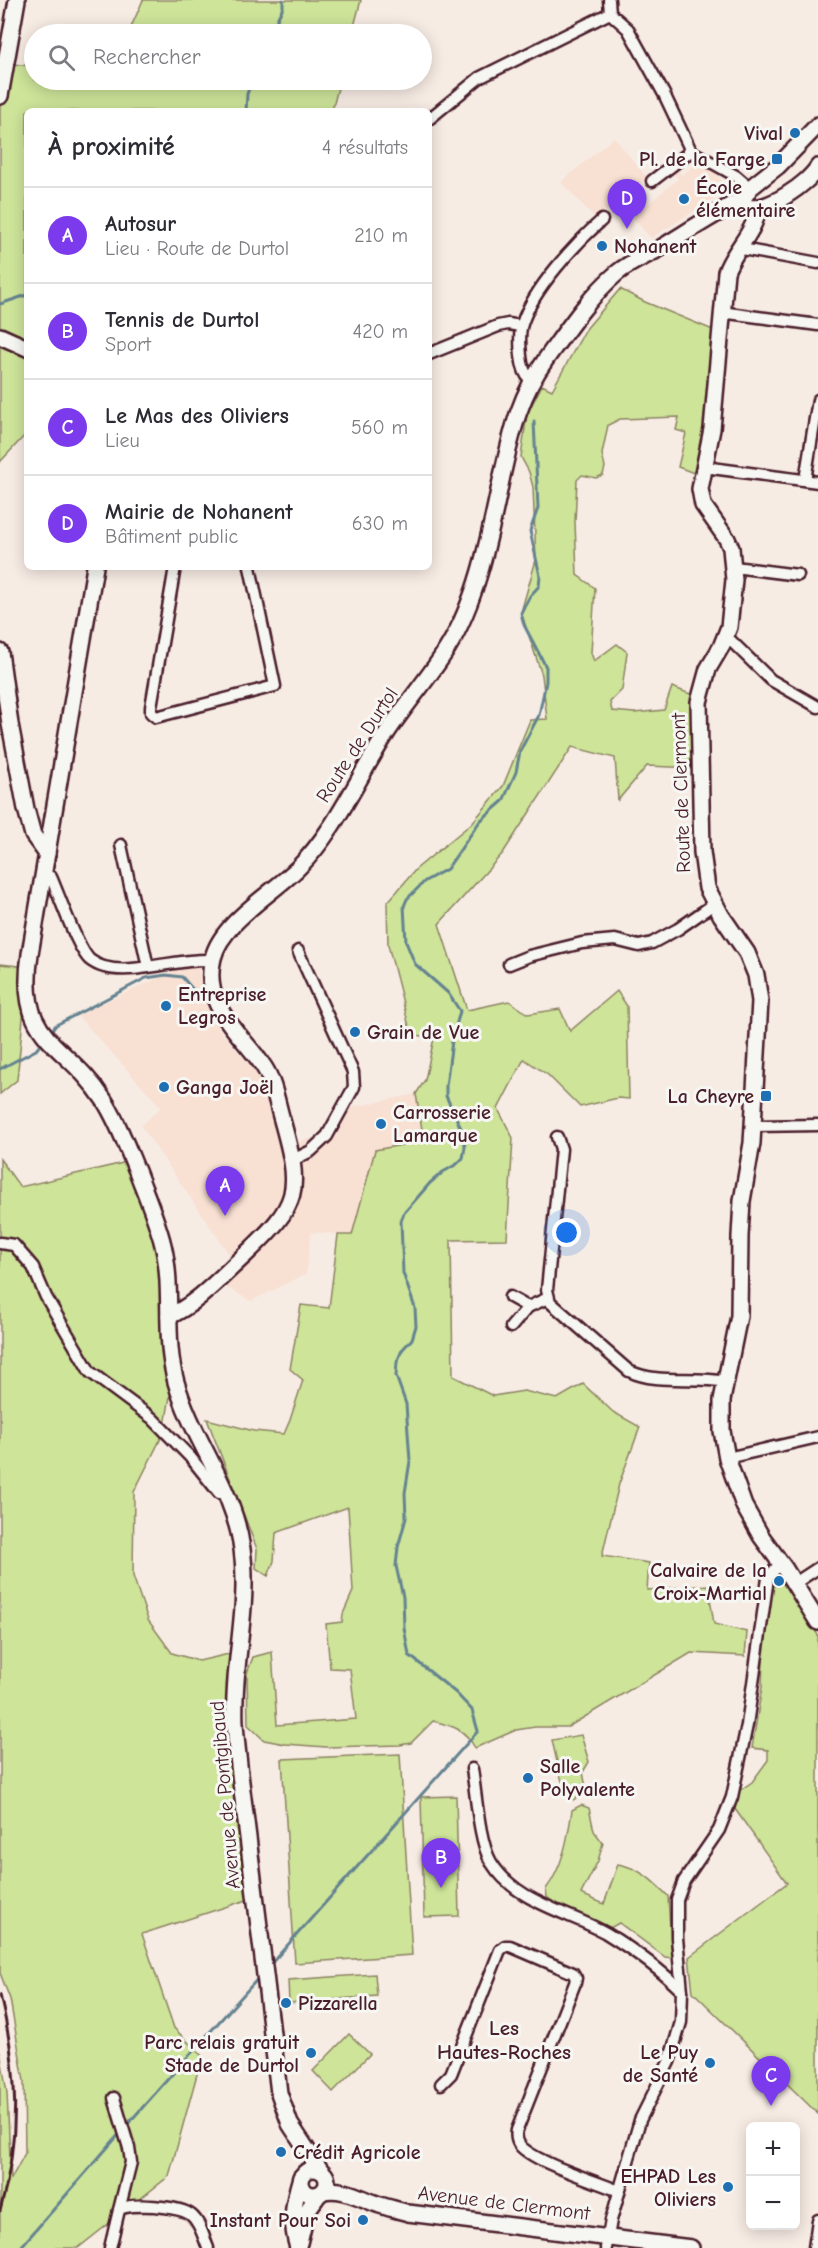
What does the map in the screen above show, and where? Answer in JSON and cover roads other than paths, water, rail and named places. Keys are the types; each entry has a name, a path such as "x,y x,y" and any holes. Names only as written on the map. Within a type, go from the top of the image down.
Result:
{"street":[{"path":"0,96 17,0"},
{"path":"609,0 610,13 628,29 664,94 691,152 736,176 747,193 747,206 756,208 795,190 811,177 818,167"},
{"path":"432,117 479,78 610,13"},
{"name":"Route de Durtol","path":"212,960 218,946 230,929 298,868 324,838 387,733 447,648 463,618 487,545 513,428 531,381 590,302 617,273 633,261 654,252 747,193 778,166 818,125"},
{"path":"652,181 691,152"},
{"name":"Route de Clermont","path":"756,208 755,221 737,248 726,272 712,429 700,489 701,500 727,539 734,567 732,614 725,635 708,669 701,690 698,713 702,862 707,888 714,904 747,953 759,987 760,1011 753,1126 741,1225 739,1316 722,1416 727,1458 744,1506 761,1536 795,1583 818,1622"},
{"path":"531,381 525,376 522,364 521,326 548,278 602,220"},
{"path":"737,248 758,254 818,264"},
{"path":"721,312 818,325"},
{"path":"432,353 498,326 508,324 521,326"},
{"path":"0,336 24,347"},
{"path":"804,480 818,400"},
{"path":"704,467 818,482"},
{"path":"734,567 798,575"},
{"name":"Avenue de Pontgibaud","path":"94,570 28,971 27,989 31,1009 44,1035 96,1089 122,1135 163,1243 168,1276 170,1358 177,1386 225,1492 240,1534 243,1560 235,1709 280,2100 302,2145 323,2172"},
{"path":"174,570 151,707 156,717 275,686 251,570"},
{"path":"725,635 771,680 818,707"},
{"path":"0,652 10,724 26,809 33,835 47,854"},
{"path":"121,845 148,967"},
{"path":"44,874 51,877 80,945 91,960 109,968 148,967 193,959 212,960 216,1005 224,1019 266,1070 275,1095 293,1160 295,1179 293,1191 282,1216 268,1232 191,1303 169,1316"},
{"path":"509,964 573,944 615,940 639,946 651,943 678,929 714,904"},
{"path":"293,1160 311,1151 327,1136 354,1087 353,1072 298,951"},
{"path":"753,1126 818,1125"},
{"path":"557,1137 561,1149 547,1290 552,1305 629,1371 643,1377 710,1378 726,1382"},
{"path":"0,1243 14,1245 33,1267 46,1297 90,1372 152,1418 191,1458 219,1493 225,1492"},
{"path":"510,1296 528,1307"},
{"path":"511,1327 528,1307 548,1298"},
{"path":"727,1458 818,1437"},
{"path":"607,2243 619,2190 640,2120 669,2062 676,2042 681,2016 682,1991 677,1938 677,1900 684,1881 719,1830 732,1797 747,1725 768,1578 780,1563"},
{"path":"795,1583 818,1568"},
{"path":"472,1769 483,1839 490,1861 506,1881 519,1892 605,1933 670,1979 682,1991"},
{"path":"441,2084 451,2074 500,1950 505,1946 510,1946 573,1973 576,1978 575,1983 517,2130 516,2139 523,2149 549,2163 619,2190"},
{"path":"110,2248 131,2162 114,2098"},
{"name":"Avenue de Pontgibaud","path":"298,2248 292,2230 293,2213 305,2160 302,2145"},
{"path":"298,2248 307,2211 321,2192 327,2183 323,2172 312,2169 303,2175 301,2185 305,2191 311,2194 321,2192"},
{"name":"Avenue de Clermont","path":"323,2172 351,2193"},
{"name":"Avenue de Clermont","path":"321,2192 333,2190 351,2193 408,2213 607,2243 691,2248"},
{"path":"119,2210 125,2205 132,2205 188,2212 195,2219 208,2248"},
{"path":"814,2248 818,2220"}],"waterway":[{"path":"275,24 283,7 283,0"},
{"path":"246,108 248,90"},
{"path":"0,304 24,296"},
{"path":"269,1966 478,1731 472,1710 456,1693 409,1655 404,1628 403,1597 396,1566 398,1547 406,1518 405,1493 410,1461 406,1404 396,1376 397,1362 402,1350 412,1339 416,1326 415,1308 403,1273 401,1221 404,1213 430,1183 463,1158 465,1147 464,1135 446,1096 452,1041 460,1011 448,993 415,964 406,942 404,906 407,899 425,881 447,869 480,821 503,801 516,772 520,751 539,715 546,682 546,667 524,625 521,613 530,596 539,586 540,576 530,531 538,508 534,421"},
{"path":"52,1030 56,1025 146,978 166,975 182,977 196,993"},
{"path":"0,1069 36,1050 40,1045"},
{"path":"125,2127 261,1975"},
{"path":"20,2248 121,2132"}],"railway":[{"path":"0,1995 11,2050 15,2103 11,2156 0,2211"}],"place":[{"name":"Vival","path":"795,133"},
{"name":"Pl. de la Farge","path":"777,159"},
{"name":"École élémentaire","path":"684,199"},
{"name":"Mairie de Nohanent","path":"627,229"},
{"name":"Nohanent","path":"602,246"},
{"name":"Entreprise Legros","path":"166,1006"},
{"name":"Grain de Vue","path":"355,1032"},
{"name":"Ganga Joël","path":"164,1087"},
{"name":"La Cheyre","path":"766,1096"},
{"name":"Carrosserie Lamarque","path":"381,1124"},
{"name":"Autosur","path":"225,1216"},
{"name":"Calvaire de la Croix-Martial","path":"779,1581"},
{"name":"Salle Polyvalente","path":"528,1778"},
{"name":"Tennis de Durtol","path":"441,1888"},
{"name":"Pizzarella","path":"286,2003"},
{"name":"Parc relais gratuit Stade de Durtol","path":"311,2053"},
{"name":"Le Puy de Santé","path":"710,2063"},
{"name":"Le Mas des Oliviers","path":"771,2106"},
{"name":"Crédit Agricole","path":"281,2152"},
{"name":"EHPAD Les Oliviers","path":"728,2187"},
{"name":"Instant Pour Soi","path":"363,2220"}],"district":[{"name":"Les Hautes-Roches","path":"504,2040"}]}
